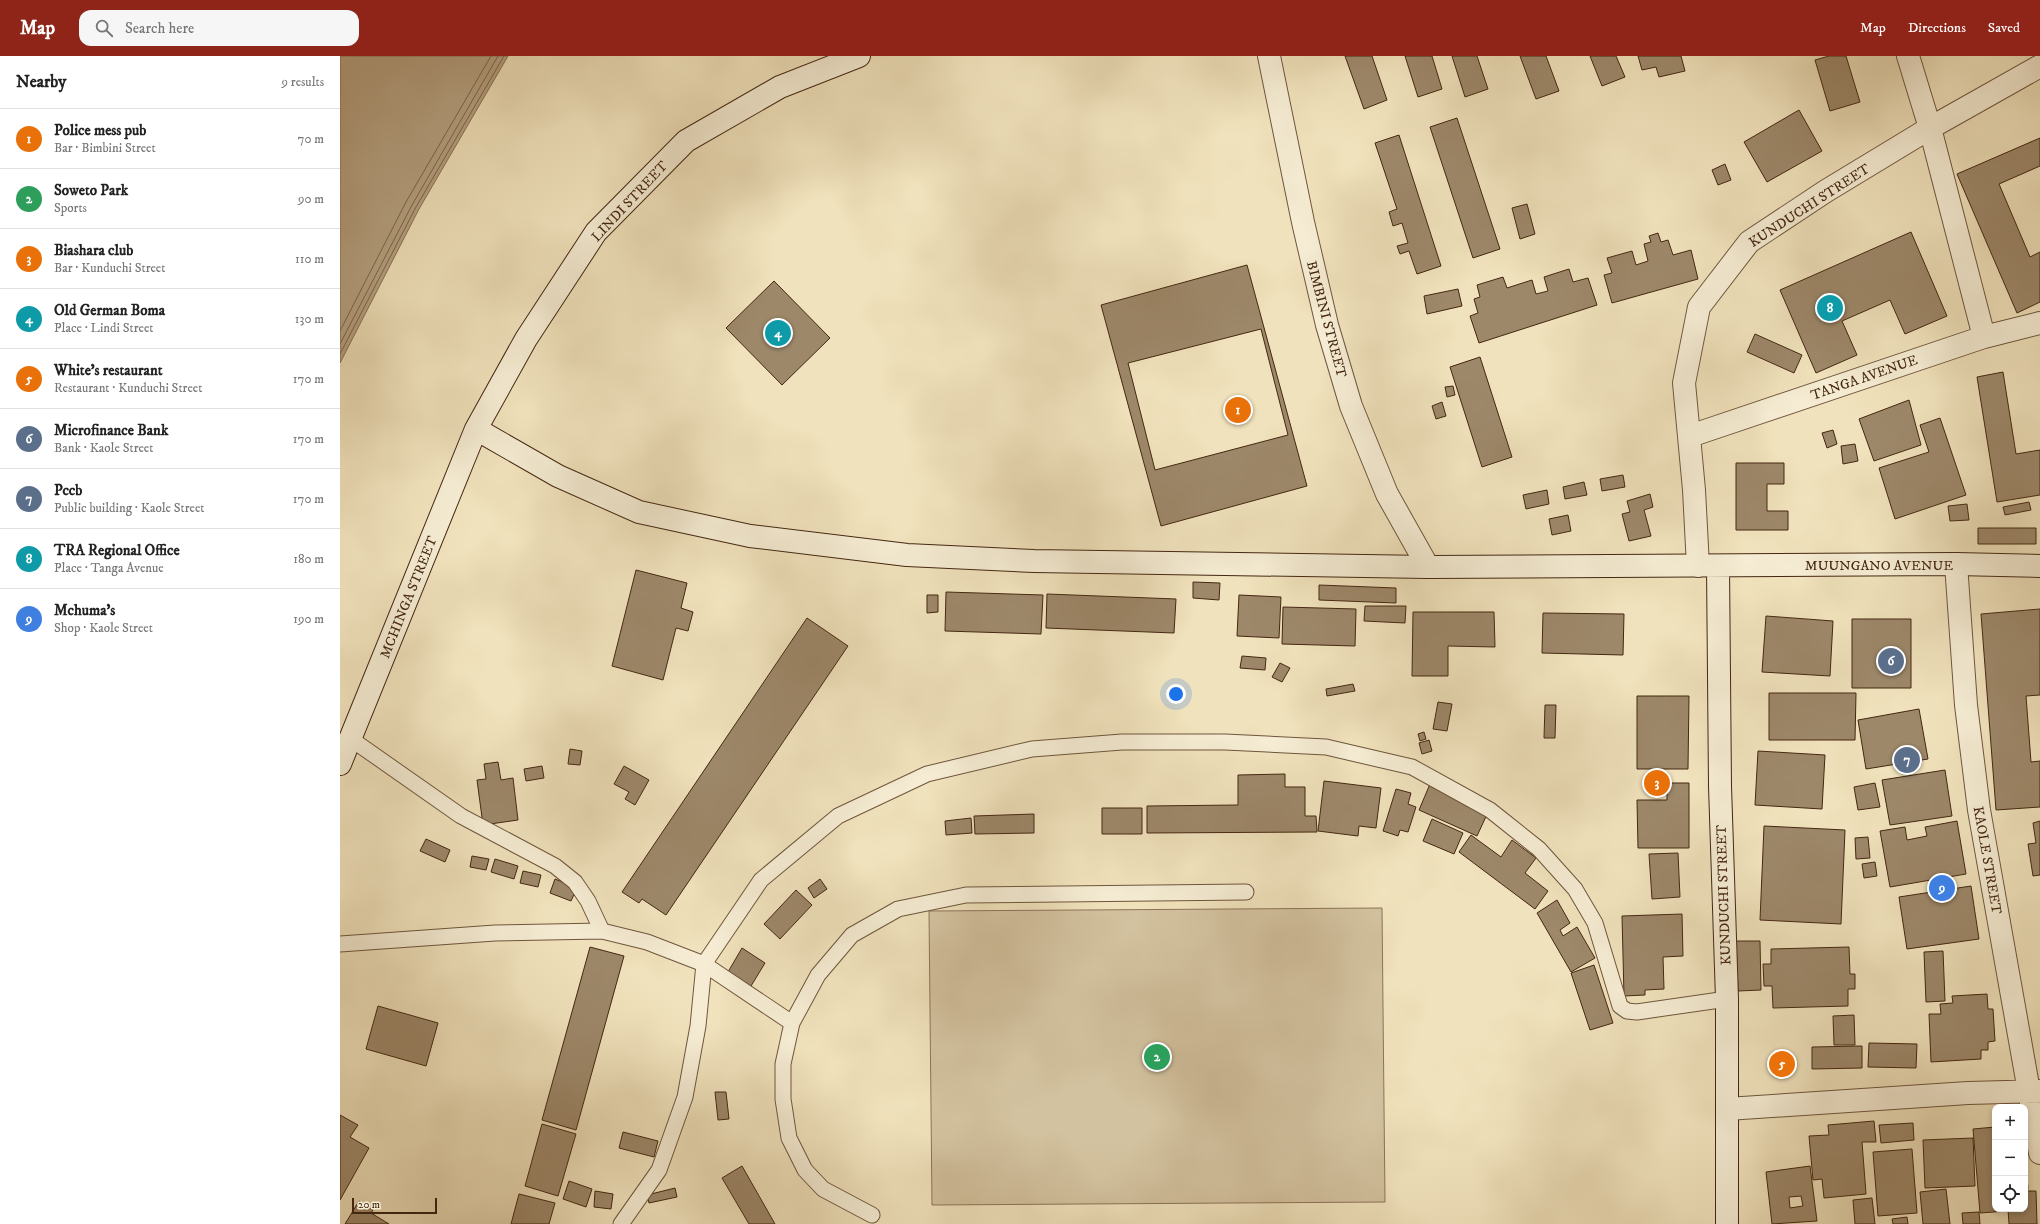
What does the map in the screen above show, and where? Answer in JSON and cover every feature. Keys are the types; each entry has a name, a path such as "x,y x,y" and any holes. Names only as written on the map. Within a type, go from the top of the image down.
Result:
{"main road":[{"name":"LINDI STREET","path":"476,429 526,339 596,232 686,141 780,87 859,56"},
{"name":"BIMBINI STREET","path":"1269,56 1303,222 1327,325 1351,406 1387,494 1428,567"},
{"path":"1908,56 1930,128 1984,337"},
{"name":"KUNDUCHI STREET","path":"1728,1224 1727,999 1720,786 1708,566 1684,383 1699,307 1749,242 1826,191 1930,128 2040,66"},
{"name":"TANGA AVENUE","path":"1690,436 1984,337 2040,323"},
{"name":"MUUNGANO AVENUE","path":"476,429 558,476 639,512 750,536 907,554 1034,561 1428,567 1956,564 2040,566"},
{"name":"MCHINGA STREET","path":"340,764 476,429"},
{"name":"KAOLE STREET","path":"1956,564 1966,705 1979,810 2035,1091 2040,1153"},
{"path":"1727,1109 1968,1093 2035,1091"}],"lane":[{"path":"351,739 461,816 555,866 575,882 588,902 602,931"},
{"path":"622,1224 659,1170 685,1097 698,1026 704,964 761,880 838,816 927,774 1032,749 1122,742 1224,742 1326,747 1412,767 1490,810 1539,849 1575,889 1595,923 1620,1006 1627,1011 1637,1012 1727,999"},
{"path":"872,1215 823,1189 805,1170 789,1138 783,1099 783,1064 792,1023 818,975 852,936 898,909 966,895 1246,892"},
{"path":"340,944 495,933 602,931 647,942 704,964 792,1023"}],"shaded area":[{"path":"1382,908 1385,1202 932,1205 929,911"}],"water":[{"path":"340,56 508,56 419,209 340,363"}],"building":[{"path":"1345,56 1372,56 1387,100 1364,109"},
{"path":"1405,56 1432,56 1442,89 1418,97"},
{"path":"1452,56 1477,56 1488,89 1465,97"},
{"path":"1520,56 1546,56 1559,91 1536,99"},
{"path":"1590,56 1616,56 1625,77 1602,86"},
{"path":"1638,56 1681,56 1685,71 1659,77 1656,67 1642,70"},
{"path":"1829,56 1846,56 1860,102 1830,111 1815,60"},
{"path":"1799,110 1822,151 1767,182 1744,142"},
{"path":"1457,118 1500,249 1473,258 1430,127"},
{"path":"1399,135 1441,266 1417,274 1409,251 1400,254 1397,246 1408,243 1402,223 1393,226 1389,212 1397,209 1375,143"},
{"path":"2040,138 2040,166 1999,184 2030,257 2040,252 2040,302 2017,313 1957,174"},
{"path":"1725,164 1731,180 1718,185 1712,170"},
{"path":"1527,204 1535,234 1520,239 1512,208"},
{"path":"1911,232 1947,316 1905,334 1890,300 1842,321 1857,355 1816,373 1780,290"},
{"path":"1658,233 1661,242 1668,240 1673,255 1691,250 1698,279 1612,303 1604,275 1612,273 1607,258 1632,251 1636,265 1648,261 1644,244 1651,242 1649,236"},
{"path":"1247,265 1307,486 1161,526 1101,305","holes":["1261,329 1288,435 1155,470 1128,363"]},
{"path":"1569,269 1573,282 1588,278 1597,305 1479,343 1470,316 1478,313 1474,299 1480,297 1477,285 1503,277 1507,288 1532,280 1536,294 1548,291 1544,277"},
{"path":"774,281 830,338 782,385 726,328"},
{"path":"1458,289 1462,306 1427,314 1424,296"},
{"path":"1755,334 1802,355 1794,373 1747,352"},
{"path":"1480,357 1512,457 1482,467 1450,367"},
{"path":"2003,372 2016,454 2040,450 2040,495 1997,502 1977,377"},
{"path":"1453,386 1455,395 1447,397 1445,387"},
{"path":"1909,400 1921,445 1874,461 1859,419"},
{"path":"1442,402 1446,416 1436,419 1432,406"},
{"path":"1940,418 1966,495 1895,519 1879,468 1929,452 1920,425"},
{"path":"1833,430 1837,444 1827,448 1822,433"},
{"path":"1855,444 1858,461 1843,464 1841,446"},
{"path":"1736,463 1784,463 1784,484 1767,484 1767,511 1788,511 1788,530 1736,530"},
{"path":"1623,475 1625,487 1602,491 1600,479"},
{"path":"1584,482 1587,495 1565,499 1563,487"},
{"path":"1547,490 1549,504 1526,509 1523,495"},
{"path":"1650,494 1653,507 1644,510 1651,536 1629,541 1622,514 1630,512 1627,501"},
{"path":"2029,502 2031,510 2005,515 2003,507"},
{"path":"1967,504 1969,520 1950,521 1948,506"},
{"path":"1568,515 1571,531 1552,535 1549,519"},
{"path":"1978,528 2036,528 2036,544 1978,544"},
{"path":"636,570 687,583 681,608 693,612 688,631 676,628 663,680 612,666"},
{"path":"1193,582 1220,583 1219,600 1193,598"},
{"path":"1319,585 1396,588 1396,603 1319,600"},
{"path":"946,592 1043,595 1041,634 945,631"},
{"path":"1047,594 1176,599 1174,633 1046,628"},
{"path":"927,595 938,595 938,612 927,613"},
{"path":"1239,595 1281,597 1279,638 1237,636"},
{"path":"1365,606 1406,606 1405,623 1364,621"},
{"path":"1283,607 1356,609 1355,646 1282,644"},
{"path":"2040,609 2040,695 2026,696 2031,762 2040,761 2040,807 1996,810 1981,614"},
{"path":"1413,612 1494,612 1495,647 1448,646 1448,676 1412,676"},
{"path":"1543,613 1624,614 1623,655 1542,653"},
{"path":"1766,616 1833,621 1830,676 1762,672"},
{"path":"807,618 848,646 666,915 642,899 639,903 622,892"},
{"path":"1852,619 1911,619 1911,688 1852,688"},
{"path":"1242,656 1266,658 1265,670 1240,668"},
{"path":"1280,663 1290,668 1282,682 1272,677"},
{"path":"1353,684 1355,691 1327,696 1326,689"},
{"path":"1769,693 1856,693 1855,740 1769,740"},
{"path":"1637,696 1689,696 1688,769 1637,769"},
{"path":"1438,702 1452,704 1447,731 1433,729"},
{"path":"1545,705 1556,705 1555,738 1544,738"},
{"path":"1919,709 1928,759 1866,769 1858,720"},
{"path":"1424,732 1426,739 1420,741 1418,734"},
{"path":"1429,740 1432,751 1422,754 1419,743"},
{"path":"570,749 582,751 580,765 568,764"},
{"path":"1758,751 1825,755 1822,809 1755,805"},
{"path":"498,762 501,780 513,778 518,820 483,825 477,780 486,779 484,764"},
{"path":"542,766 544,778 526,781 524,769"},
{"path":"624,766 649,780 635,805 625,799 629,792 614,784"},
{"path":"1945,770 1952,816 1890,825 1882,780"},
{"path":"1285,774 1285,787 1305,787 1305,816 1316,816 1317,832 1147,833 1147,806 1238,805 1238,775"},
{"path":"1324,781 1381,788 1376,828 1359,826 1358,836 1318,831"},
{"path":"1667,783 1689,783 1689,848 1638,848 1637,800 1667,800"},
{"path":"1875,783 1880,807 1858,810 1854,787"},
{"path":"1430,784 1489,810 1477,836 1419,810"},
{"path":"1396,789 1411,793 1408,804 1416,807 1408,832 1400,830 1398,836 1383,831"},
{"path":"1102,808 1142,808 1142,834 1102,834"},
{"path":"1034,814 1034,833 975,834 974,816"},
{"path":"971,818 972,833 946,835 945,821"},
{"path":"1432,819 1463,833 1454,854 1423,841"},
{"path":"1957,821 1966,874 1890,887 1880,831 1905,827 1907,840 1927,836 1925,827"},
{"path":"2040,821 2040,875 2033,876 2028,844 2036,843 2033,823"},
{"path":"1764,826 1845,830 1841,924 1760,920"},
{"path":"1471,835 1501,857 1512,840 1536,858 1525,873 1548,891 1535,909 1459,852"},
{"path":"1868,837 1870,858 1856,859 1855,838"},
{"path":"426,839 450,850 445,862 420,851"},
{"path":"1678,853 1680,897 1652,899 1649,854"},
{"path":"472,856 489,859 486,870 470,867"},
{"path":"495,859 518,866 514,879 491,872"},
{"path":"1875,862 1877,876 1864,878 1862,864"},
{"path":"523,871 541,875 538,887 520,883"},
{"path":"555,879 577,888 571,901 550,893"},
{"path":"820,879 827,889 814,898 808,888"},
{"path":"1971,886 1979,939 1907,949 1899,897"},
{"path":"796,890 812,905 780,939 764,924"},
{"path":"1557,900 1570,923 1560,930 1563,936 1577,927 1595,958 1571,972 1537,913"},
{"path":"1682,914 1683,956 1663,957 1664,989 1645,990 1645,995 1624,996 1622,916"},
{"path":"1736,941 1760,941 1761,990 1738,991"},
{"path":"590,947 624,956 576,1130 542,1120"},
{"path":"1849,947 1850,974 1855,974 1855,989 1848,989 1848,1006 1773,1008 1772,986 1764,986 1763,964 1771,964 1771,949"},
{"path":"742,948 765,963 751,986 728,972"},
{"path":"1943,951 1945,1001 1926,1002 1924,952"},
{"path":"1594,965 1613,1023 1590,1030 1571,973"},
{"path":"1987,994 1988,1009 1993,1009 1995,1041 1988,1042 1988,1050 1981,1050 1981,1059 1931,1062 1929,1014 1941,1014 1940,1004 1953,1003 1952,996"},
{"path":"378,1006 438,1023 426,1066 366,1049"},
{"path":"1854,1015 1855,1045 1834,1045 1833,1016"},
{"path":"1869,1043 1917,1044 1916,1068 1868,1067"},
{"path":"1862,1046 1862,1068 1812,1069 1812,1047"},
{"path":"715,1092 726,1092 729,1119 718,1120"},
{"path":"340,1115 358,1125 350,1137 369,1148 340,1200"},
{"path":"1874,1121 1876,1142 1862,1142 1866,1194 1824,1198 1822,1179 1813,1180 1809,1136 1829,1135 1828,1125"},
{"path":"1913,1123 1914,1140 1881,1143 1879,1125"},
{"path":"542,1124 576,1134 558,1196 525,1186"},
{"path":"1992,1127 1992,1212 1994,1212 1980,1213 1973,1129"},
{"path":"623,1132 658,1141 654,1157 619,1148"},
{"path":"1973,1138 1975,1186 1925,1188 1923,1140"},
{"path":"1912,1149 1917,1213 1878,1216 1873,1152"},
{"path":"742,1166 775,1224 749,1224 722,1178"},
{"path":"1810,1166 1817,1221 1772,1224 1766,1172","holes":["1801,1196 1803,1206 1790,1208 1789,1197"]},
{"path":"569,1181 592,1189 586,1207 563,1199"},
{"path":"675,1188 677,1197 649,1203 647,1195"},
{"path":"1946,1189 1950,1224 1923,1224 1920,1192"},
{"path":"595,1191 613,1194 611,1209 594,1207"},
{"path":"2028,1191 2036,1191 2037,1224 2009,1224 2008,1212 2028,1212"},
{"path":"519,1194 555,1203 549,1224 511,1224"},
{"path":"1872,1198 1875,1224 1855,1224 1853,1200"},
{"path":"359,1201 373,1210 371,1213 389,1224 345,1224"},
{"path":"1979,1212 1980,1224 1963,1224 1962,1213"},
{"path":"1907,1217 1908,1224 1893,1224 1892,1219"}],"place":[{"name":"TRA Regional Office","path":"1830,308"},
{"name":"Old German Boma","path":"778,333"},
{"name":"Police mess pub","path":"1238,410"},
{"name":"Microfinance Bank","path":"1891,661"},
{"name":"Pccb","path":"1907,760"},
{"name":"Biashara club","path":"1657,783"},
{"name":"Mchuma's","path":"1942,888"},
{"name":"Soweto Park","path":"1157,1057"},
{"name":"White's restaurant","path":"1782,1064"}]}
